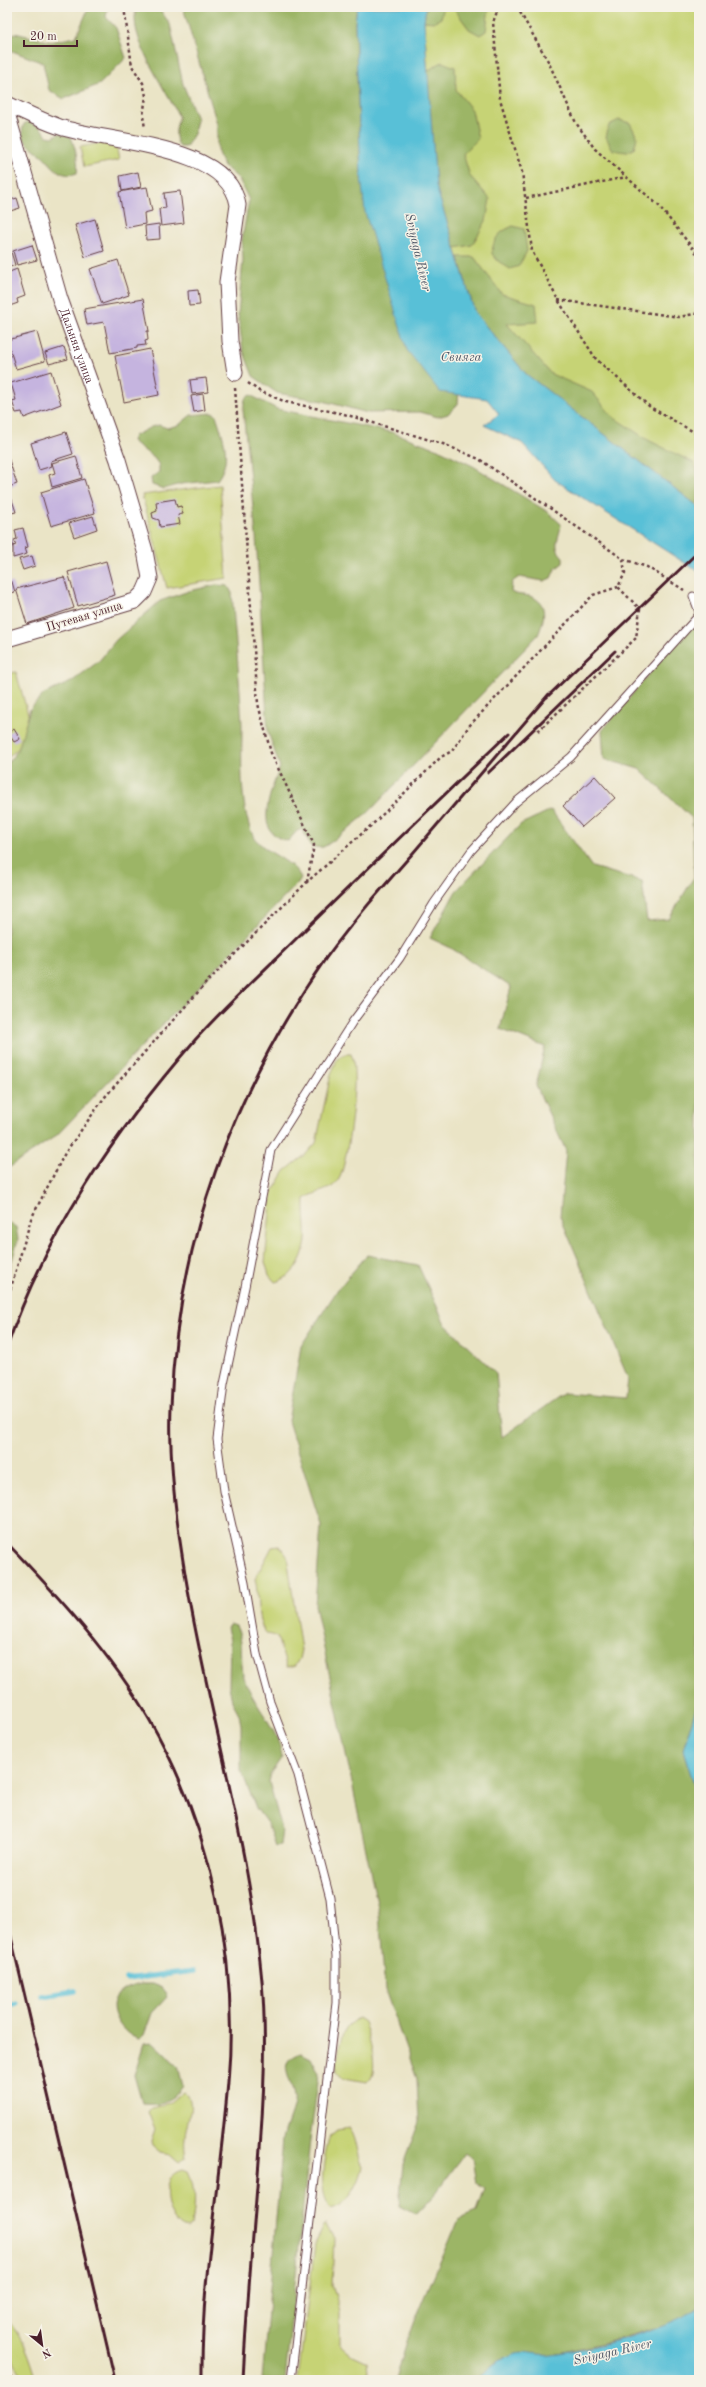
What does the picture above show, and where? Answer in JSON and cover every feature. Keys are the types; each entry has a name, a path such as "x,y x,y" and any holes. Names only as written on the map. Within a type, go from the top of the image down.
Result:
{"street":[{"path":"7,104 61,127 148,144 206,164 229,182 236,194 238,205 227,282 230,342 234,374"},
{"name":"Дальняя улица","path":"7,113 60,299 136,518 150,578"},
{"name":"Путевая улица","path":"7,639 135,601 144,592 150,578"}],"lane":[{"path":"693,596 699,612"},
{"path":"291,2380 336,2003 336,1956 330,1898 298,1775 270,1702 257,1654 245,1583 224,1491 217,1439 224,1384 245,1287 271,1150 353,1021 400,958 434,903 471,851 516,802 571,757 699,615"}],"path":[{"path":"124,7 132,66 143,83 146,96 143,116 148,144"},
{"path":"499,7 493,22 500,99 522,172 532,251 558,300 596,359 650,407 699,435"},
{"path":"517,7 548,61 576,123 594,148 659,206 699,256"},
{"path":"526,198 626,177"},
{"path":"558,300 679,317 699,313"},
{"path":"234,374 259,391 286,402 344,414 443,444 479,459 623,559 647,567 693,596"},
{"path":"234,374 248,586 258,704 271,753 314,845 307,882"},
{"path":"7,1300 31,1219 65,1154 104,1098 206,983 307,882 375,822 440,757 452,751 469,726 593,595 618,587 625,573 623,559"},
{"path":"538,731 636,638 640,608 618,587"}],"green space":[{"path":"89,7 108,7 106,17 116,28 126,58 100,84 64,99 49,90 43,63 10,50 7,38 15,33 51,42 76,37"},
{"path":"137,7 158,7 170,24 183,84 197,119 194,134 186,147 180,147 176,140 179,117 149,63 142,47 137,32 135,18"},
{"path":"183,7 357,7 355,23 361,177 459,388 458,404 448,414 438,417 420,412 368,413 323,401 277,393 253,376 243,350 238,314 243,260 242,240 249,200 239,179 223,165 217,150 217,124"},
{"path":"426,7 699,7 699,507 669,485 475,313 436,186 424,21"},
{"path":"426,7 444,7 441,18 434,22 424,21"},
{"path":"453,7 489,7 486,31 480,35 469,29"},
{"path":"442,62 455,67 456,90 472,110 478,139 463,154 470,176 490,199 486,221 472,245 455,248 436,186 427,71"},
{"path":"619,120 630,123 637,137 634,149 626,152 613,150 606,137 609,125"},
{"path":"28,122 40,127 47,136 53,137 59,133 71,137 76,155 77,173 61,173 27,143 24,139 22,130 24,124"},
{"path":"115,140 119,160 84,167 80,147"},
{"path":"513,226 524,229 527,251 519,266 510,269 498,261 492,254 495,240 500,233"},
{"path":"458,257 474,257 502,294 536,304 538,322 507,324 551,374 592,392 613,417 648,440 694,463 699,476 699,501 695,504 526,374 475,313"},
{"path":"250,395 277,409 391,432 438,449 473,466 548,512 561,524 557,549 563,557 563,563 555,569 551,578 544,581 519,577 512,582 511,592 532,597 538,600 541,604 544,614 538,635 368,813 331,842 321,847 311,846 302,829 297,831 288,841 277,837 270,830 267,820 269,798 280,767 268,732 256,536 243,410 245,399"},
{"path":"212,413 216,415 224,440 226,456 222,472 217,480 181,484 164,489 152,485 151,478 159,472 159,465 154,458 132,441 134,436 151,427 159,425 167,428 179,425 191,415"},
{"path":"220,485 227,578 167,588 142,495"},
{"path":"216,585 228,586 232,593 242,725 243,792 247,818 255,839 261,845 291,865 301,878 297,884 57,1135 7,1169 7,764 18,750 30,709 44,694 71,682 99,661 116,640 160,601 189,591"},
{"path":"699,613 699,1698 683,1750 699,1800 699,2308 674,2322 612,2341 550,2355 517,2353 499,2361 475,2380 396,2380 408,2339 458,2219 477,2211 485,2189 476,2183 472,2159 465,2153 433,2197 417,2214 399,2205 403,2164 419,2122 417,2079 385,1990 379,1913 315,1605 321,1525 288,1421 301,1346 338,1289 367,1255 418,1265 445,1324 496,1373 502,1437 564,1393 626,1398 628,1378 560,1216 566,1151 536,1086 545,1047 500,1029 511,987 451,948 430,938 456,891 521,824 551,810 592,867 642,881 647,921 669,919 694,877 692,818 639,769 604,759 602,731"},
{"path":"16,672 34,735 7,758 7,674"},
{"path":"345,1054 351,1054 353,1063 354,1095 346,1153 340,1177 334,1186 305,1199 306,1241 302,1257 295,1269 290,1274 282,1280 275,1282 269,1275 265,1262 272,1193 285,1171 305,1155 316,1143 330,1078 337,1059"},
{"path":"7,1222 16,1227 18,1239 7,1279"},
{"path":"280,1546 287,1556 301,1650 299,1659 294,1667 287,1667 277,1637 268,1634 264,1630 259,1617 255,1579 272,1547"},
{"path":"230,1624 236,1626 239,1632 243,1671 248,1687 271,1726 280,1746 282,1757 271,1773 269,1782 282,1830 280,1845 275,1846 267,1823 256,1808 241,1770 241,1725 239,1714 232,1701 229,1686 230,1640 227,1628"},
{"path":"141,1984 152,1984 162,1988 167,1997 152,2013 144,2035 139,2039 133,2037 122,2028 113,2009 116,1997 121,1991"},
{"path":"358,2018 364,2022 374,2062 372,2077 368,2082 343,2078 337,2071 339,2048 343,2034 352,2022"},
{"path":"152,2042 178,2066 183,2086 179,2092 166,2102 142,2103 134,2075 144,2043"},
{"path":"301,2053 311,2058 319,2074 310,2140 285,2380 262,2380 283,2139 294,2103 294,2095 286,2068 292,2057"},
{"path":"184,2092 190,2101 190,2114 185,2140 186,2157 179,2163 170,2155 160,2153 152,2146 151,2142 155,2130 148,2112 152,2107 170,2103"},
{"path":"350,2128 353,2132 359,2157 363,2166 362,2172 356,2186 348,2198 337,2207 330,2209 324,2192 323,2173 330,2135 336,2130"},
{"path":"183,2170 188,2172 193,2185 191,2226 187,2229 180,2226 174,2219 167,2200 169,2180 174,2174"},
{"path":"325,2224 334,2238 332,2285 340,2311 340,2345 352,2355 367,2362 368,2373 360,2374 355,2380 298,2380 315,2244"},
{"path":"7,2319 22,2340 37,2380 27,2380 16,2366 10,2352"}],"water":[{"name":"Свияга","path":"357,7 426,7 424,21 436,186 475,313 526,374 699,507 699,572 555,480 522,443 484,425 499,414 487,399 440,392 407,350 365,212 361,177 355,23"},
{"path":"699,1698 699,1800 683,1750"},
{"name":"Sviyaga River","path":"699,2308 699,2380 475,2380 499,2362 515,2353 524,2352 552,2354 609,2343 682,2317"}],"building":[{"path":"138,172 141,187 122,191 120,176"},
{"path":"147,187 152,211 144,213 145,224 125,228 119,192"},
{"path":"180,191 184,223 161,226 159,209 166,208 164,193"},
{"path":"17,198 20,208 7,212 7,201"},
{"path":"95,219 104,251 85,257 75,225"},
{"path":"159,224 160,239 146,240 145,226"},
{"path":"7,239 15,265 7,268"},
{"path":"32,245 37,260 17,265 13,251"},
{"path":"118,260 129,295 102,304 90,269"},
{"path":"17,269 25,296 17,299 18,303 7,307 7,273"},
{"path":"198,290 200,305 189,306 188,291"},
{"path":"143,299 149,331 147,331 148,340 145,341 146,345 110,353 104,322 87,325 84,309"},
{"path":"37,332 45,361 16,369 7,340"},
{"path":"64,347 68,359 49,364 45,353"},
{"path":"150,349 159,395 124,402 115,356"},
{"path":"51,371 61,404 24,418 22,412 16,413 12,401 16,400 11,383"},
{"path":"206,378 208,392 192,394 190,380"},
{"path":"203,394 205,410 194,412 191,396"},
{"path":"66,432 73,454 51,461 52,466 39,470 31,443"},
{"path":"7,454 17,484 9,487 7,480"},
{"path":"76,456 82,478 52,487 49,475 55,473 52,463"},
{"path":"84,479 95,513 51,526 41,492"},
{"path":"11,497 16,512 7,514 7,498"},
{"path":"175,499 177,507 181,506 183,514 178,515 180,524 160,527 159,520 153,518 152,513 157,511 156,502"},
{"path":"93,516 97,529 74,537 69,523"},
{"path":"23,528 28,547 25,548 27,554 13,558 13,546 16,545 14,540 17,539 15,530"},
{"path":"7,532 9,532 13,545 7,547"},
{"path":"32,556 35,566 23,570 19,559"},
{"path":"106,561 115,595 78,606 68,572"},
{"path":"64,577 74,608 27,624 16,589"},
{"path":"12,582 15,592 7,594 7,583"},
{"path":"14,729 20,739 14,742 8,733"},
{"path":"595,776 615,798 582,827 563,806"}],"waterway":[{"path":"126,1979 194,1971"},
{"path":"42,1996 75,1991"},
{"path":"7,2006 16,2003"}],"railway":[{"path":"547,697 699,551"},
{"path":"488,773 615,651"},
{"path":"243,2380 262,2117 264,2008 256,1928 247,1875 192,1614 177,1523 172,1465 171,1407 175,1347 184,1287 198,1229 216,1171 237,1115 263,1061 293,1009 326,958 357,917 549,694"},
{"path":"7,1347 23,1304 63,1223 86,1184 111,1147 166,1075 195,1040 236,997 509,733"},
{"path":"7,1543 65,1605 101,1649 134,1695 149,1719 171,1760 189,1804 204,1848 216,1894 224,1941 229,1988 230,2035 225,2119 208,2268 202,2380"},
{"path":"7,1920 115,2380"},
{"path":"7,2373 12,2380"}]}
